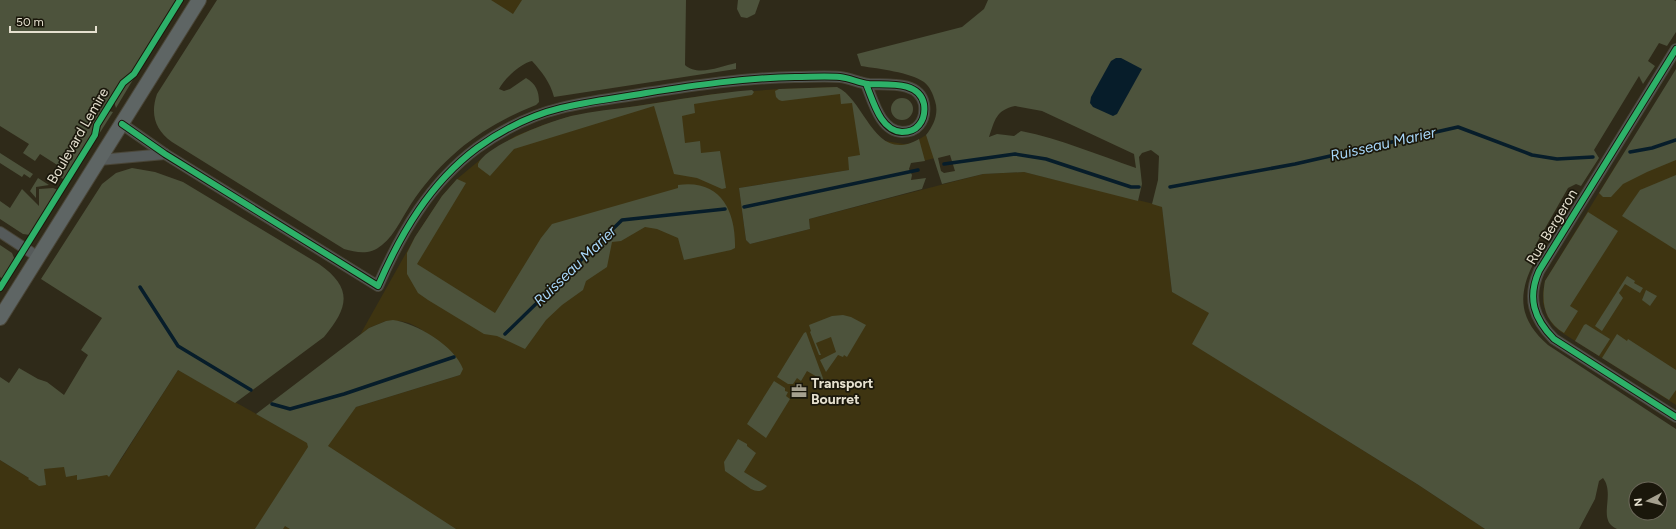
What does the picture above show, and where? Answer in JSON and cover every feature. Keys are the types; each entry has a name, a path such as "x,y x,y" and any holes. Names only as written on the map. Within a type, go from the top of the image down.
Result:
{"main road":[{"name":"Boulevard Lemire","path":"0,318 199,0"}],"street":[{"name":"Rue Bergeron","path":"1676,49 1539,271 1534,286 1533,295 1536,314 1540,322 1554,338 1676,417"},
{"path":"122,124 165,154 378,286 394,251 410,222 431,192 445,176 465,158 484,144 531,118 550,111 571,106 739,80 832,77 847,78 866,84 898,85 915,91 919,94 924,104 924,115 920,124 906,132 896,131 889,127 882,117 866,84"},
{"path":"98,160 165,154"},
{"path":"0,232 38,257"}],"shaded area":[{"path":"480,0 536,0 520,25"},
{"path":"837,87 847,94 877,135 885,141 904,144 913,143 926,135 935,158 923,161 855,169 739,188 746,240 750,244 810,229 809,219 983,174 1024,172 1162,206 1172,292 1210,312 1193,344 1417,484 1485,529 0,529 0,460 29,478 28,479 44,469 101,461 120,461 178,370 308,443 308,447 356,407 460,375 453,353 419,328 409,323 400,321 386,321 369,328 360,335 415,237 442,196 457,179 481,159 515,136 571,116 714,94 779,89"},
{"path":"1676,154 1676,405 1561,332 1553,325 1547,316 1543,303 1543,292 1545,281 1619,160"}],"green space":[{"path":"0,0 178,0 134,71 122,81 95,124 93,135 64,180 58,175 62,168 40,154 35,161 23,153 29,144 0,126"},
{"path":"217,0 491,0 513,14 522,0 686,0 685,65 696,70 710,70 736,63 736,69 554,97 548,82 542,73 532,61 528,62 513,72 499,89 504,91 510,89 526,78 536,88 539,102 536,105 517,113 484,131 468,142 440,167 427,182 411,204 392,235 377,248 368,252 359,252 344,249 172,142 158,127 154,115 157,94"},
{"path":"738,0 760,0 755,14 747,18 741,17 737,9"},
{"path":"988,0 1676,1 1676,32 1667,46 1659,43 1648,61 1655,66 1643,84 1639,76 1594,150 1599,158 1581,186 1576,184 1568,188 1535,246 1542,249 1528,275 1523,299 1529,322 1537,334 1548,345 1676,429 1676,529 1617,529 1611,525 1608,520 1607,513 1608,492 1603,478 1599,481 1595,499 1579,529 1485,529 1417,484 1192,344 1209,313 1172,292 1162,207 1152,204 1158,180 1159,156 1151,150 1142,153 1139,157 1142,184 1138,201 1024,172 983,174 942,184 926,135 936,114 936,105 930,88 924,82 910,76 894,71 861,66 857,54 962,27 984,9","holes":["1015,106 1042,111 1134,154 1136,168 1036,134 1021,131 1014,136 997,134 989,137 997,117 1004,110","950,155 955,171 944,173 941,171 938,158"]},
{"path":"1676,69 1676,160 1623,184 1611,197 1603,197 1599,193"},
{"path":"134,78 116,108 114,102 126,84"},
{"path":"837,87 847,94 856,104 872,128 891,144 904,145 919,139 925,161 911,163 909,169 912,175 911,180 926,178 922,189 809,219 810,229 750,244 746,240 739,188 849,170 848,157 860,155 852,103 841,104 840,94 782,101 776,97 775,91 779,89"},
{"path":"752,90 754,92 752,95 694,104 695,113 682,116 685,143 700,141 701,153 720,151 726,188 722,189 697,178 674,174 654,106 514,149 490,176 478,167 478,164 483,157 493,149 535,128 571,116 596,111"},
{"path":"902,98 910,101 913,109 910,117 902,120 894,117 891,109 894,101"},
{"path":"109,111 113,112 99,134 99,127"},
{"path":"0,153 33,174 30,178 24,174 22,177 0,163"},
{"path":"132,168 155,172 183,182 319,264 338,281 344,298 342,307 339,316 324,337 235,403 178,370 109,477 107,475 77,480 77,475 66,477 64,467 44,469 46,485 39,486 0,460 0,377 9,383 19,368 38,379 47,382 64,395 88,355 81,350 102,318 41,279 102,184 116,173"},
{"path":"1676,175 1676,250 1622,216 1640,190"},
{"path":"38,178 49,185 36,187 36,198 30,191"},
{"path":"457,179 466,183 417,264 495,313 541,238 552,224 678,188 678,185 693,184 705,187 715,192 723,200 732,221 735,234 735,248 684,260 678,238 657,229 645,227 621,241 612,242 607,267 586,281 583,290 562,305 546,320 525,349 497,336 484,334 428,300 418,293 407,274 407,253 415,237 442,196"},
{"path":"53,188 58,190 30,235 23,234 0,219 0,201 10,208 22,189 39,206 39,189"},
{"path":"1588,212 1618,231 1570,306 1578,311 1564,333 1552,323 1548,317 1543,296 1545,281"},
{"path":"0,245 12,253 15,260 3,279 0,277"},
{"path":"1627,276 1635,281 1634,283 1643,288 1640,293 1625,284 1619,293 1623,298 1602,331 1595,326"},
{"path":"1646,290 1657,296 1650,306 1642,300"},
{"path":"843,315 851,317 866,325 847,357 844,355 843,357 838,355 826,372 820,360 836,352 831,337 816,343 821,355 819,355 810,332 809,325 832,316"},
{"path":"393,320 413,326 434,337 443,344 459,360 463,369 460,375 356,407 328,446 456,529 290,529 285,526 283,529 255,529 308,447 307,443 256,414 369,328 386,321"},
{"path":"1586,324 1610,339 1599,356 1575,341"},
{"path":"806,332 824,381 807,371 801,381 797,378 793,384 788,384 777,377"},
{"path":"1617,334 1627,341 1628,339 1676,370 1676,390 1669,400 1602,358"},
{"path":"774,381 785,388 785,391 788,392 786,396 790,399 766,438 747,424"},
{"path":"738,439 747,444 747,446 756,453 744,472 767,486 761,490 755,491 751,489 725,471 724,462"}],"water":[{"path":"1116,58 1121,58 1142,69 1117,114 1113,116 1093,107 1090,103 1091,97 1111,61"}],"waterway":[{"name":"Ruisseau Marier","path":"1170,187 1295,164 1458,127 1532,155 1557,159 1593,157"},
{"name":"Ruisseau Marier","path":"1630,152 1652,148 1676,140"},
{"name":"Ruisseau Marier","path":"944,164 1015,154 1046,159 1131,187 1139,187"},
{"name":"Ruisseau Marier","path":"744,207 918,170"},
{"name":"Ruisseau Marier","path":"505,334 622,220 725,209"},
{"name":"Ruisseau Marier","path":"140,287 178,346 251,390"},
{"name":"Ruisseau Marier","path":"272,404 290,409 344,394 454,357"}],"cycle path":[{"path":"0,288 95,135 97,125 123,83 134,74 180,0"},
{"path":"1676,49 1539,271 1533,290 1534,308 1537,316 1554,339 1676,417"},
{"path":"122,124 165,154 378,286 387,266 418,210 445,177 477,148 507,129 528,119 550,111 593,101 720,82 795,77 840,77 862,83 893,84 909,87 921,96 924,104 924,112 921,123 914,129 905,132 894,130 888,126 878,114 866,84"}],"place":[{"name":"Transport Bourret","path":"799,391"}]}
